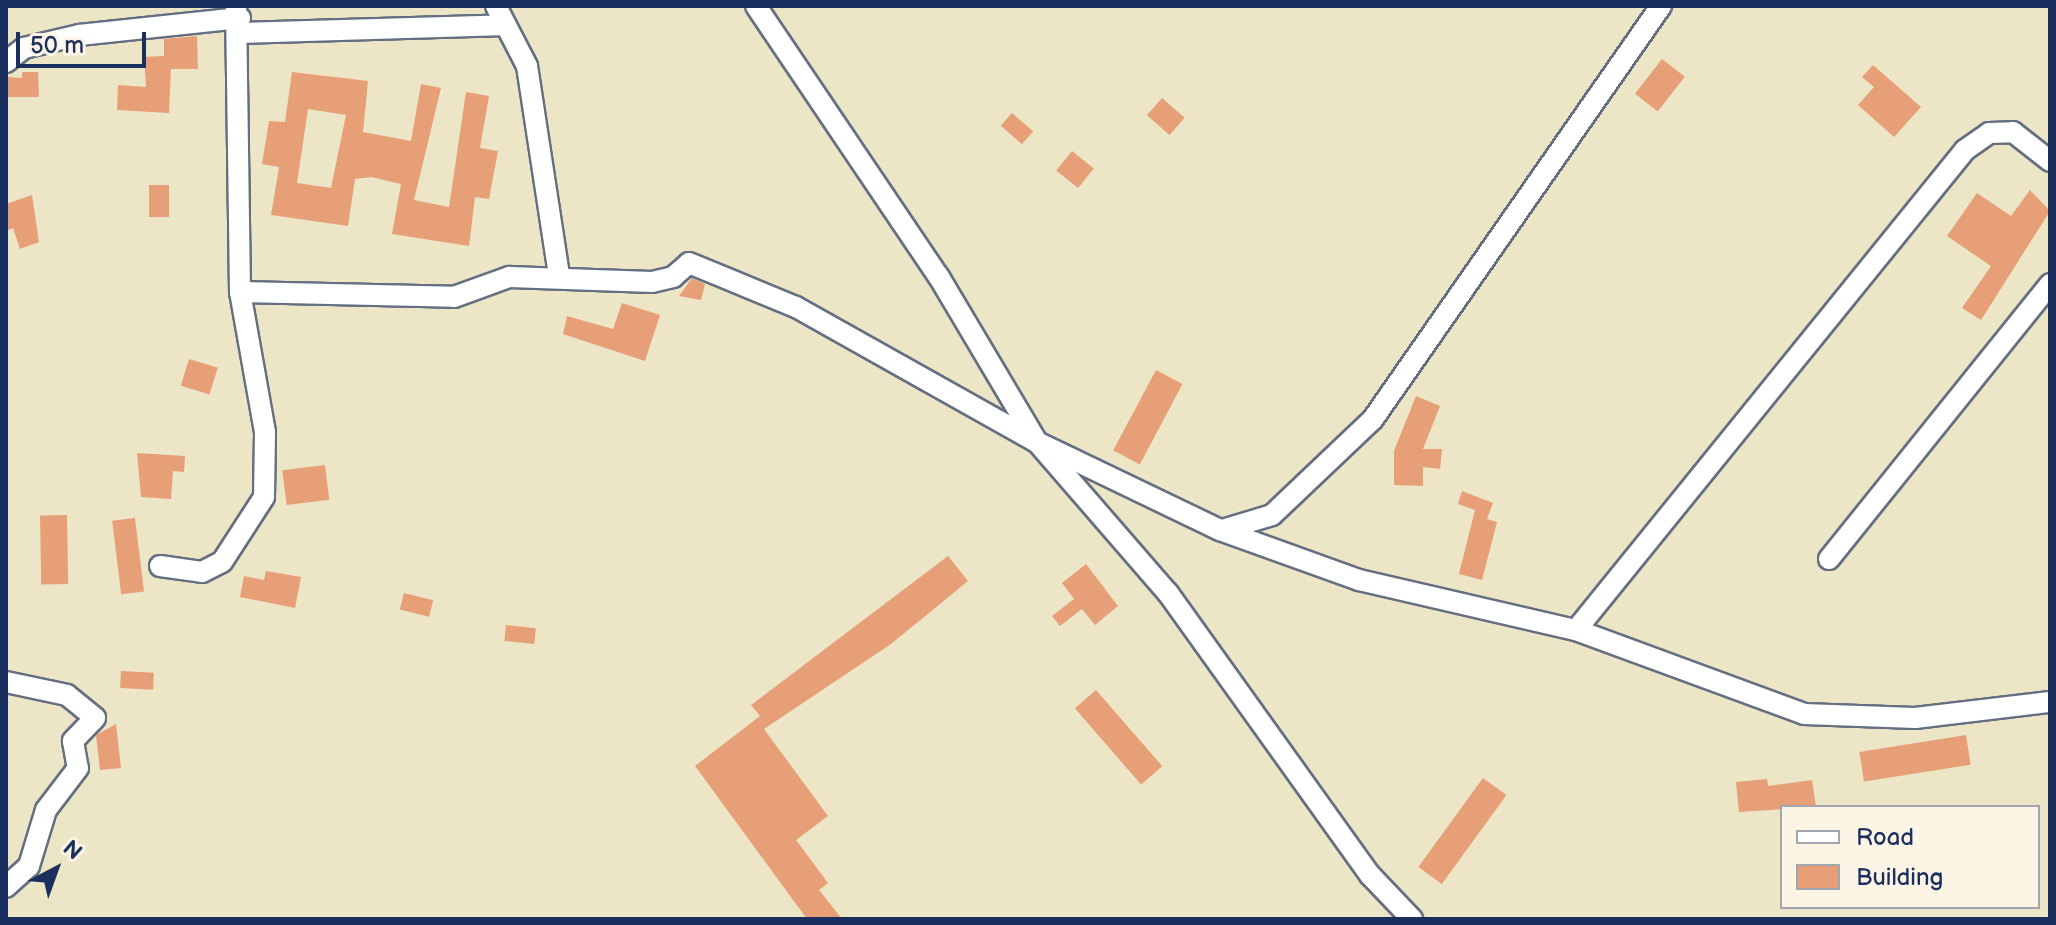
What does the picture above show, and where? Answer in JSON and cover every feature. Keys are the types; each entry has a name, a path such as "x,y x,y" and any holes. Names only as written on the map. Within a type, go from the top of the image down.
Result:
{"street":[{"path":"496,6 527,66 559,274"},
{"path":"756,6 939,277 1037,442 1168,593 1370,875 1412,919"},
{"path":"1220,530 1272,515 1373,419 1661,6"},
{"path":"6,62 24,48 79,35 239,19 505,25"},
{"path":"160,566 202,572 222,562 264,497 265,432 240,292 239,19"},
{"path":"1576,630 1965,150 1989,133 2013,132 2050,161"},
{"path":"240,292 454,297 509,277 559,274 652,282 689,263 710,268 796,307 1037,442 1220,530 1265,543 1359,580 1576,630 1804,714 1915,718 2050,702"},
{"path":"1829,559 2050,284"},
{"path":"1265,543 1272,515"},
{"path":"6,682 67,695 95,718 73,741 78,768 46,810 29,866 6,887"}],"building":[{"path":"197,36 198,69 171,69 169,113 117,110 118,85 146,87 144,57 164,56 164,39"},
{"path":"1662,59 1685,77 1658,112 1635,94"},
{"path":"1873,65 1921,107 1894,137 1858,105 1874,87 1862,77"},
{"path":"22,72 38,72 39,97 6,97 8,77 22,78"},
{"path":"292,72 368,81 363,132 411,141 421,84 441,88 414,200 449,207 466,92 489,96 480,148 498,151 489,199 475,197 469,246 392,234 401,184 371,177 355,179 348,226 271,215 279,167 262,164 269,121 285,122","holes":["308,109 346,115 331,188 297,183"]},
{"path":"1162,98 1185,118 1170,135 1147,115"},
{"path":"1012,113 1033,131 1022,144 1001,126"},
{"path":"1072,151 1094,169 1078,188 1056,170"},
{"path":"149,185 169,185 169,217 149,217"},
{"path":"2030,190 2050,211 1981,320 1962,308 1991,266 1947,236 1977,193 2011,216"},
{"path":"32,195 39,242 20,249 13,228 6,231 6,204"},
{"path":"692,278 705,284 701,300 679,296"},
{"path":"622,303 660,315 645,361 563,334 567,316 613,329"},
{"path":"189,359 218,368 210,395 181,386"},
{"path":"1156,370 1182,384 1140,464 1113,450"},
{"path":"1416,396 1440,406 1423,449 1442,449 1440,469 1423,467 1423,486 1394,485 1394,451"},
{"path":"137,453 185,456 184,472 173,471 171,499 141,497"},
{"path":"325,465 329,500 287,505 282,470"},
{"path":"1462,491 1493,503 1487,519 1497,522 1482,580 1459,574 1475,510 1458,504"},
{"path":"40,515 67,515 68,584 41,584"},
{"path":"135,518 144,591 121,594 112,521"},
{"path":"948,556 968,581 891,644 764,729 828,816 796,840 828,883 819,890 842,919 807,919 695,766 760,716 751,705"},
{"path":"1086,564 1118,606 1095,625 1082,609 1060,626 1052,616 1074,599 1062,583"},
{"path":"266,571 301,577 295,608 240,597 244,576 264,580"},
{"path":"404,593 433,600 429,617 400,609"},
{"path":"506,625 536,628 534,644 504,641"},
{"path":"121,671 154,673 153,690 120,688"},
{"path":"1096,690 1162,766 1141,785 1075,708"},
{"path":"116,724 121,768 100,770 96,735"},
{"path":"1966,735 1971,765 1864,782 1859,752"},
{"path":"1483,778 1506,795 1442,884 1418,867"},
{"path":"1767,779 1768,786 1812,780 1816,805 1780,805 1780,809 1739,812 1736,782"}]}
